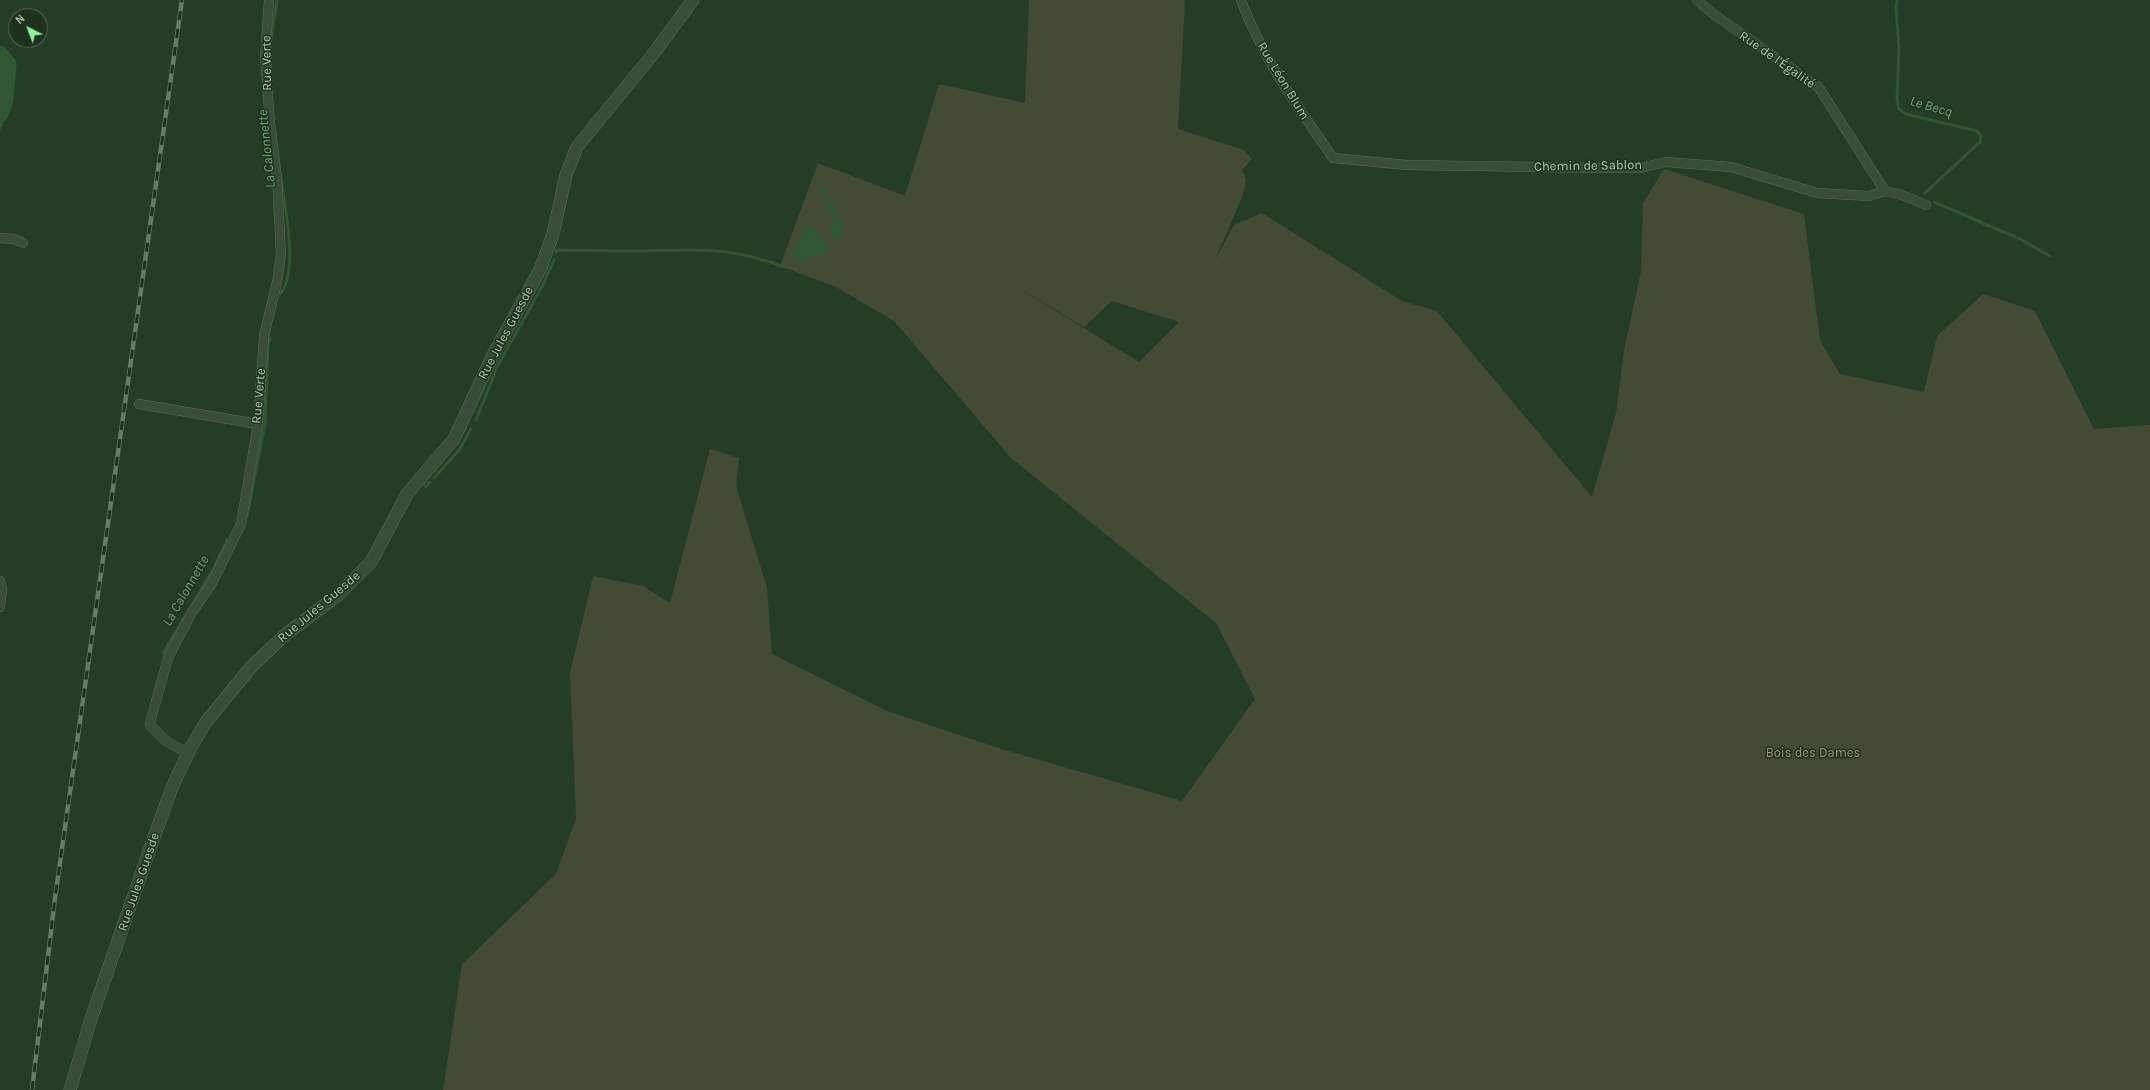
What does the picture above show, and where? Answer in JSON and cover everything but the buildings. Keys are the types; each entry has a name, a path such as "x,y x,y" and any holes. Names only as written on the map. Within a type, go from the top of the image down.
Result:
{"street":[{"name":"Rue Verte","path":"187,753 158,734 150,725 168,658 191,614 212,584 241,524 258,424 264,336 277,282 281,255 278,185 270,123 265,57 269,0"},
{"name":"Rue Jules Guesde","path":"70,1090 91,1020 153,840 173,785 187,753 206,722 252,666 285,635 338,595 371,562 407,494 454,439 492,357 540,270 553,234 566,175 578,148 654,53 693,0"},
{"name":"Rue Léon Blum","path":"1241,0 1251,27 1297,106 1333,158"},
{"name":"Rue de l'Égalité","path":"1697,0 1712,13 1818,88 1885,191"},
{"name":"Chemin de Sablon","path":"1333,158 1407,165 1604,168 1640,168 1666,162 1731,167 1817,193 1869,196 1885,191"},
{"path":"1885,191 1902,195 1926,205"},
{"path":"0,238 14,239 23,244"},
{"path":"139,404 258,424"},
{"path":"0,581 2,589 0,606"}],"green space":[{"name":"Bois des Dames","path":"1029,0 1185,0 1178,129 1244,150 1252,159 1242,170 1246,180 1243,195 1214,262 1234,225 1262,213 1402,301 1437,311 1592,497 1616,413 1624,350 1641,271 1643,203 1664,169 1804,214 1820,340 1840,374 1924,392 1937,336 1983,294 2035,311 2094,429 2150,425 2150,1090 443,1090 462,964 556,874 576,818 570,673 593,576 643,586 670,603 710,449 739,458 736,486 767,588 772,654 887,711 1005,750 1182,801 1255,699 1216,623 1011,458 894,321 836,287 780,266 818,163 905,196 939,84 1025,103","holes":["1009,282 1084,327 1112,301 1179,322 1139,362"]}],"shaded area":[{"path":"0,54 7,63 14,66 14,84 12,100 0,131 0,91 3,78"},
{"path":"820,181 842,221 842,233 839,239 835,240 832,238 831,226 833,219 818,183"},
{"path":"806,226 815,228 829,248 823,256 798,262 792,255"}],"waterway":[{"name":"La Calonnette","path":"271,82 270,47 277,0"},
{"name":"Le Becq","path":"1897,0 1896,8 1899,47 1897,99 1899,109 1906,114 1977,131 1981,136 1980,142 1925,193"},
{"path":"0,54 8,64 5,101 0,114"},
{"name":"La Calonnette","path":"280,294 286,284 290,255 281,179"},
{"name":"Le Becq","path":"1934,202 2020,239 2050,256"},
{"path":"556,252 557,250 710,250 745,255 784,267"},
{"path":"476,420 497,367 543,285 554,260"},
{"name":"La Calonnette","path":"247,516 265,424 268,344 270,338"},
{"path":"434,478 460,449 471,429"},
{"path":"425,487 430,482"},
{"name":"La Calonnette","path":"189,610 214,568 227,540"},
{"name":"La Calonnette","path":"163,653 186,615"}],"railway":[{"path":"32,1090 55,898 182,0"}]}
